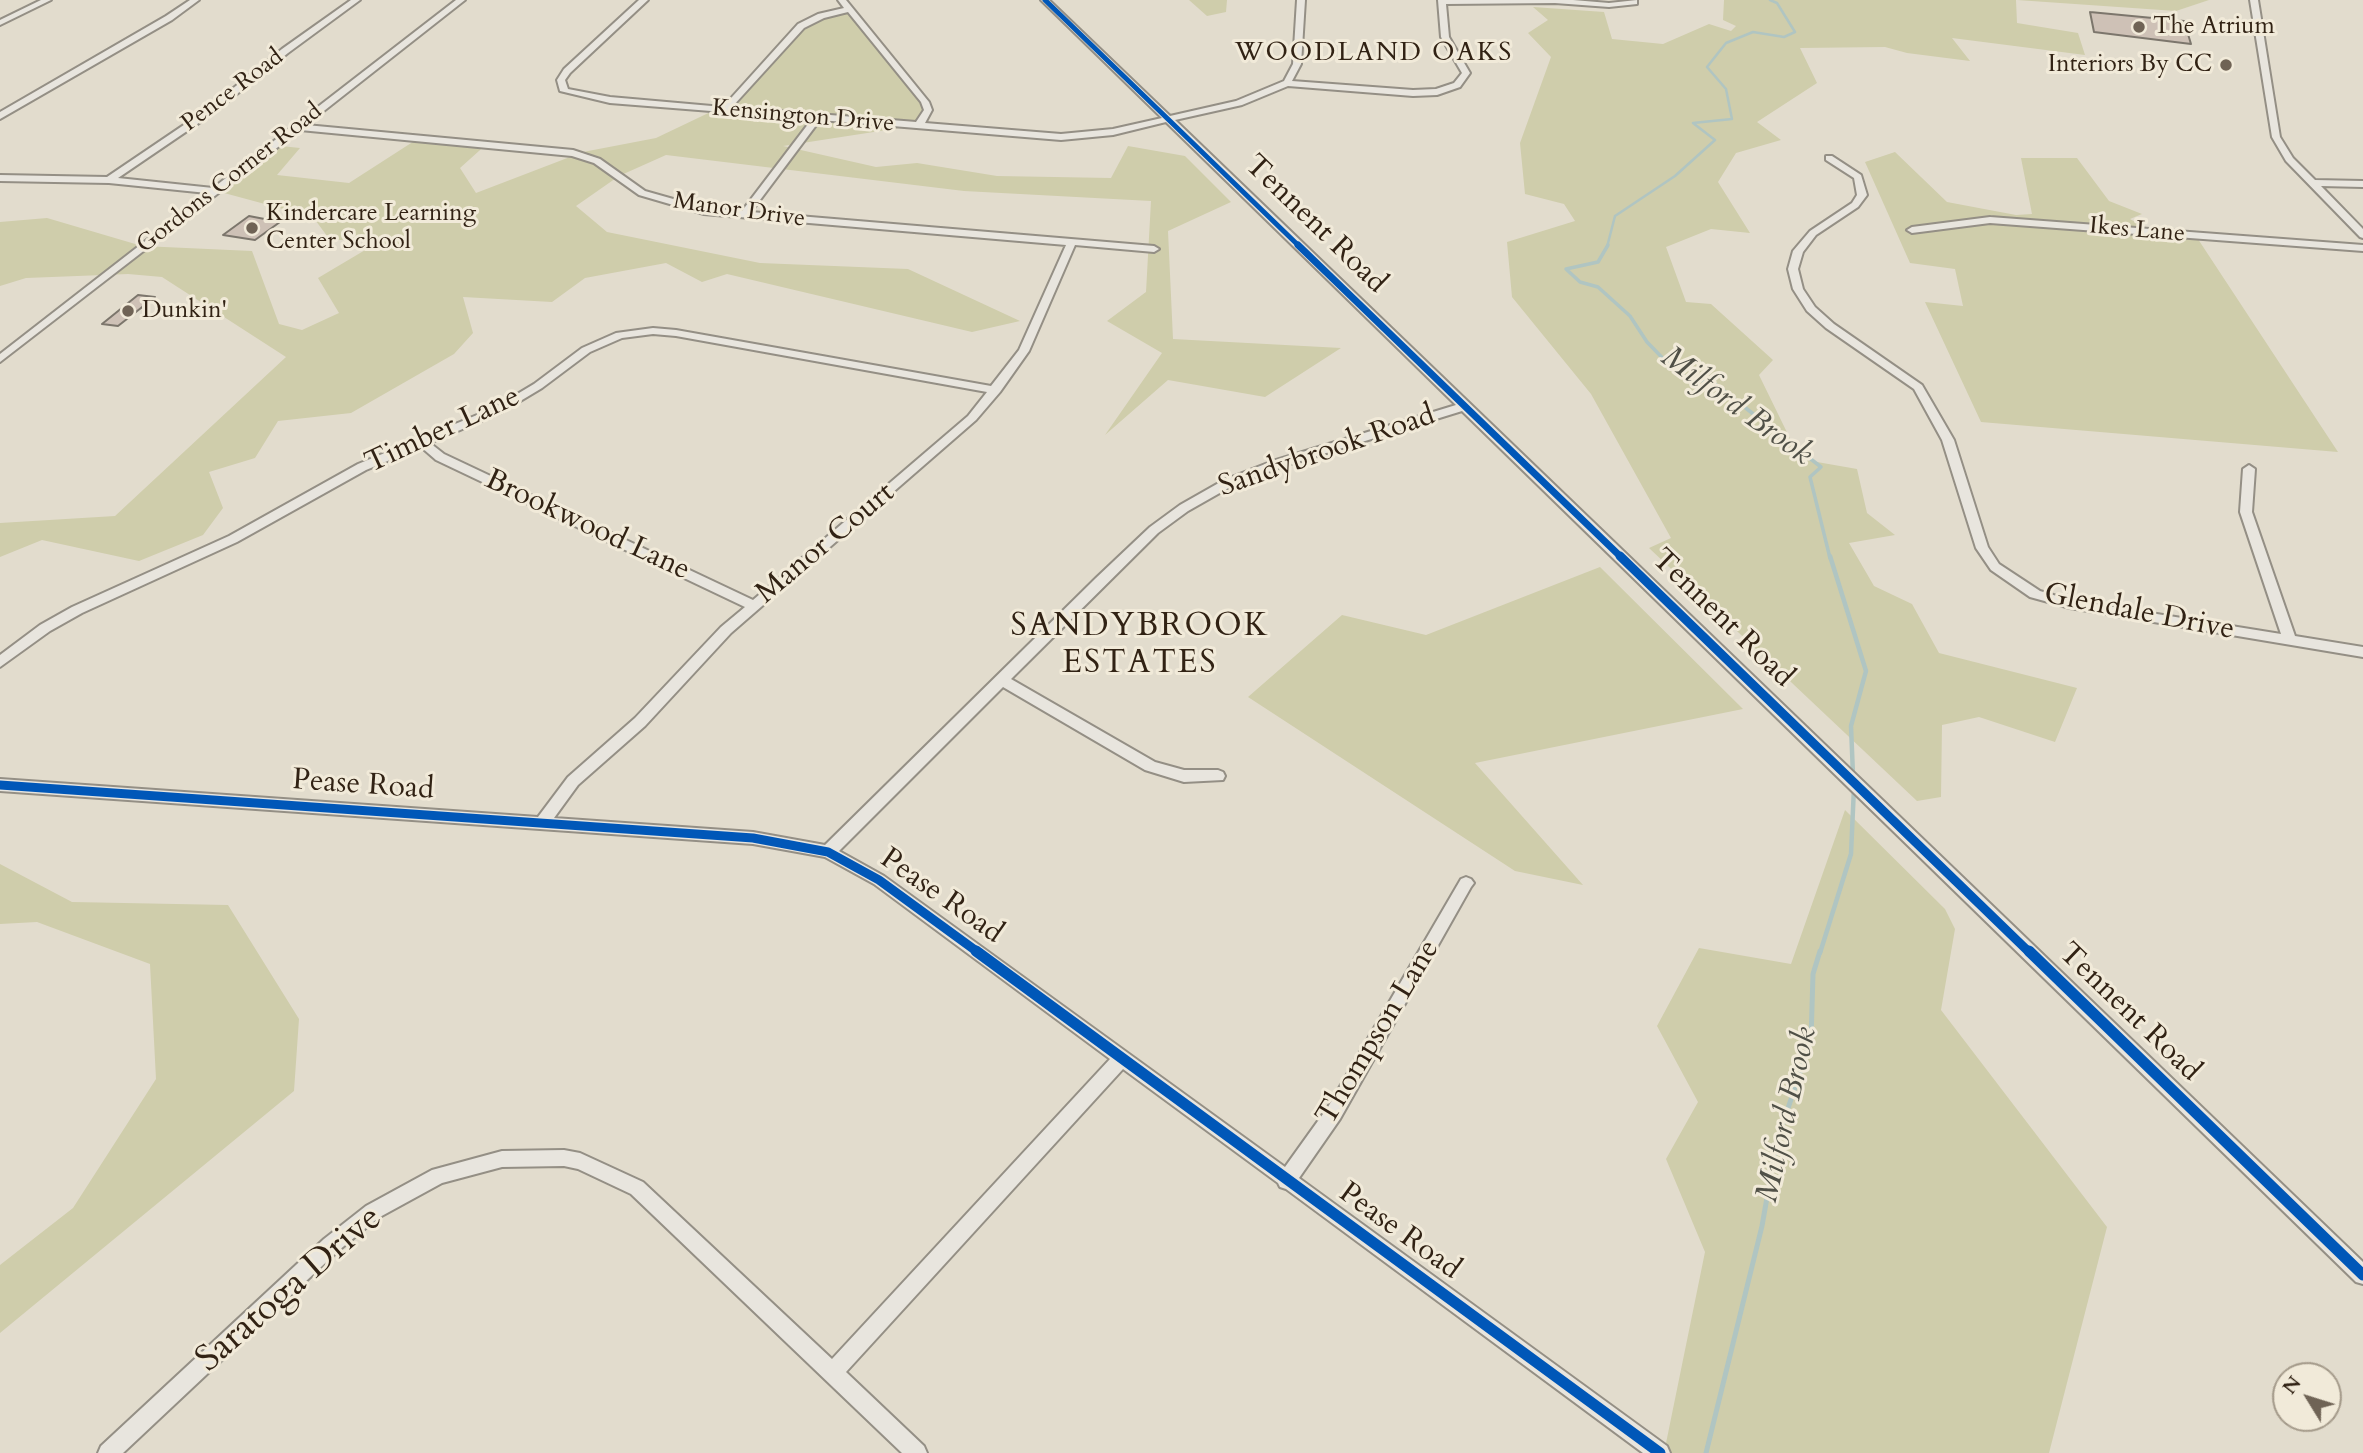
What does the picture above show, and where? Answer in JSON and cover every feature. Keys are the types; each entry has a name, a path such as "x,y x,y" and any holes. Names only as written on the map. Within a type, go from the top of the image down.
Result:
{"street":[{"path":"0,23 47,0"},
{"path":"0,117 195,0"},
{"name":"Pence Road","path":"109,180 209,112 285,51 356,0"},
{"name":"Gordons Corner Road","path":"0,359 461,0"},
{"name":"Kensington Drive","path":"643,0 567,71 561,80 562,89 590,98 1061,137 1113,132 1252,100 1287,83"},
{"path":"842,0 926,103 926,114 918,127"},
{"name":"Tennent Road","path":"1045,0 2363,1275"},
{"path":"1301,0 1297,64 1287,83 1413,93 1437,92 1457,85 1466,73 1445,37 1443,1 1555,1 1609,5 1634,2"},
{"path":"2254,0 2276,137 2289,159 2363,235"},
{"path":"725,110 801,26 821,16 851,9"},
{"path":"744,215 817,118"},
{"name":"Manor Drive","path":"296,127 573,153 597,160 627,184 654,198 689,208 916,231 1154,249"},
{"name":"Glendale Drive","path":"1829,158 1858,177 1862,195 1855,205 1813,233 1798,251 1793,269 1798,289 1811,309 1830,326 1918,387 1948,440 1982,548 1995,568 2019,586 2052,600 2363,652"},
{"path":"0,178 109,180 213,191"},
{"path":"2311,183 2363,184"},
{"name":"Ikes Lane","path":"1912,230 1974,221 2009,221 2363,248"},
{"name":"Manor Court","path":"544,822 573,781 640,722 708,647 753,605 947,442 996,390 1024,351 1072,242"},
{"name":"Timber Lane","path":"0,662 45,628 77,610 233,539 362,467 424,443 509,404 597,344 641,331 676,333 996,390"},
{"name":"Sandybrook Road","path":"828,852 1154,530 1213,490 1277,464 1465,406"},
{"name":"Brookwood Lane","path":"424,443 440,457 753,605"},
{"path":"2249,469 2246,512 2290,640"},
{"path":"1001,679 1150,766 1184,776 1218,776"},
{"name":"Pease Road","path":"0,785 753,838 828,852 879,880 1660,1453"},
{"name":"Thompson Lane","path":"1286,1181 1334,1113 1466,883"},
{"path":"833,1372 1122,1058"},
{"name":"Saratoga Drive","path":"108,1453 331,1245 372,1212 438,1176 502,1159 579,1161 637,1188 918,1453"}],"shaded area":[{"path":"1189,0 1227,0 1226,12 1207,16"},
{"path":"1724,0 2016,0 2017,23 2078,33 2085,55 1952,38 1970,61 1907,53 1885,47 1800,48 1817,83 1757,122 1781,140 1736,153 1718,182 1750,233 1711,229 1666,247 1686,302 1711,304 1773,360 1759,375 1800,459 1857,469 1867,513 1895,535 1849,543 1874,586 1912,604 1939,653 2077,688 2055,742 1979,717 1942,725 1941,797 1917,801 1649,548 1671,538 1591,394 1512,297 1507,242 1575,221 1564,204 1525,194 1520,143 1551,57 1528,33 1548,20 1533,7 1604,12 1612,39 1663,44 1709,24 1731,31 1736,26 1723,20"},
{"path":"2017,0 2209,0 2176,11"},
{"path":"849,7 927,111 919,125 783,146 876,167 917,163 997,176 1111,178 1128,146 1185,156 1231,202 1168,231 1173,339 1341,348 1265,397 1168,380 1105,435 1162,353 1107,321 1146,292 1151,201 964,191 666,155 619,176 576,206 607,232 760,263 908,269 1020,321 972,332 727,274 702,282 666,263 585,278 552,302 463,297 473,333 454,354 351,413 278,421 255,458 209,472 223,508 203,535 139,561 42,540 0,557 0,523 115,516 286,357 162,277 128,274 26,278 0,286 0,222 47,218 142,246 252,251 279,324 302,330 339,313 318,278 382,240 330,240 313,217 213,190 271,145 300,148 277,175 349,183 422,136 489,142 460,168 476,193 583,152 656,138 721,107 804,21"},
{"path":"1895,152 1947,202 2016,215 2032,214 2021,158 2077,158 2109,201 2142,214 2130,219 2149,230 2194,233 2338,452 1981,422 1925,302 1963,306 1955,269 1910,263 1865,162"},
{"path":"1600,567 1743,709 1475,763 1583,885 1515,871 1248,697 1342,615 1426,635"},
{"path":"1845,810 1945,909 1955,929 1941,1010 2107,1227 2049,1453 1664,1453 1705,1252 1666,1159 1698,1102 1657,1026 1699,948 1791,964"},
{"path":"0,864 72,902 228,905 299,1019 294,1091 0,1333 0,1265 73,1208 156,1079 150,964 37,922 0,924"}],"building":[{"name":"The Atrium","path":"2090,12 2184,21 2191,44 2094,32"},
{"name":"Kindercare Learning Center School","path":"249,216 280,222 255,240 223,235"},
{"name":"Dunkin'","path":"138,295 155,297 118,326 102,324"}],"waterway":[{"name":"Milford Brook","path":"1607,246 1615,216 1675,176 1715,140 1693,123 1732,119 1726,89 1707,67 1726,43 1753,32 1784,37 1795,32 1777,3 1770,0"},
{"name":"Milford Brook","path":"1607,246 1598,262 1566,269 1580,282 1598,287 1630,316 1647,342 1679,375 1715,384 1821,467 1810,477 1830,558"},
{"name":"Milford Brook","path":"1830,556 1866,671 1851,726 1853,775"},
{"name":"Milford Brook","path":"1820,953 1851,854 1854,787"},
{"name":"Milford Brook","path":"1706,1453 1762,1226 1777,1141 1811,1040 1813,974 1820,951"}],"cycle path":[{"path":"1045,0 2363,1275"},
{"path":"0,785 753,838 828,852 879,880 1660,1453"}],"place":[{"name":"The Atrium","path":"2139,27"},
{"name":"Interiors By CC","path":"2226,65"},
{"name":"Kindercare Learning Center School","path":"252,228"},
{"name":"Dunkin'","path":"128,311"}],"district":[{"name":"WOODLAND OAKS","path":"1374,54"},
{"name":"SANDYBROOK ESTATES","path":"1140,646"}]}
